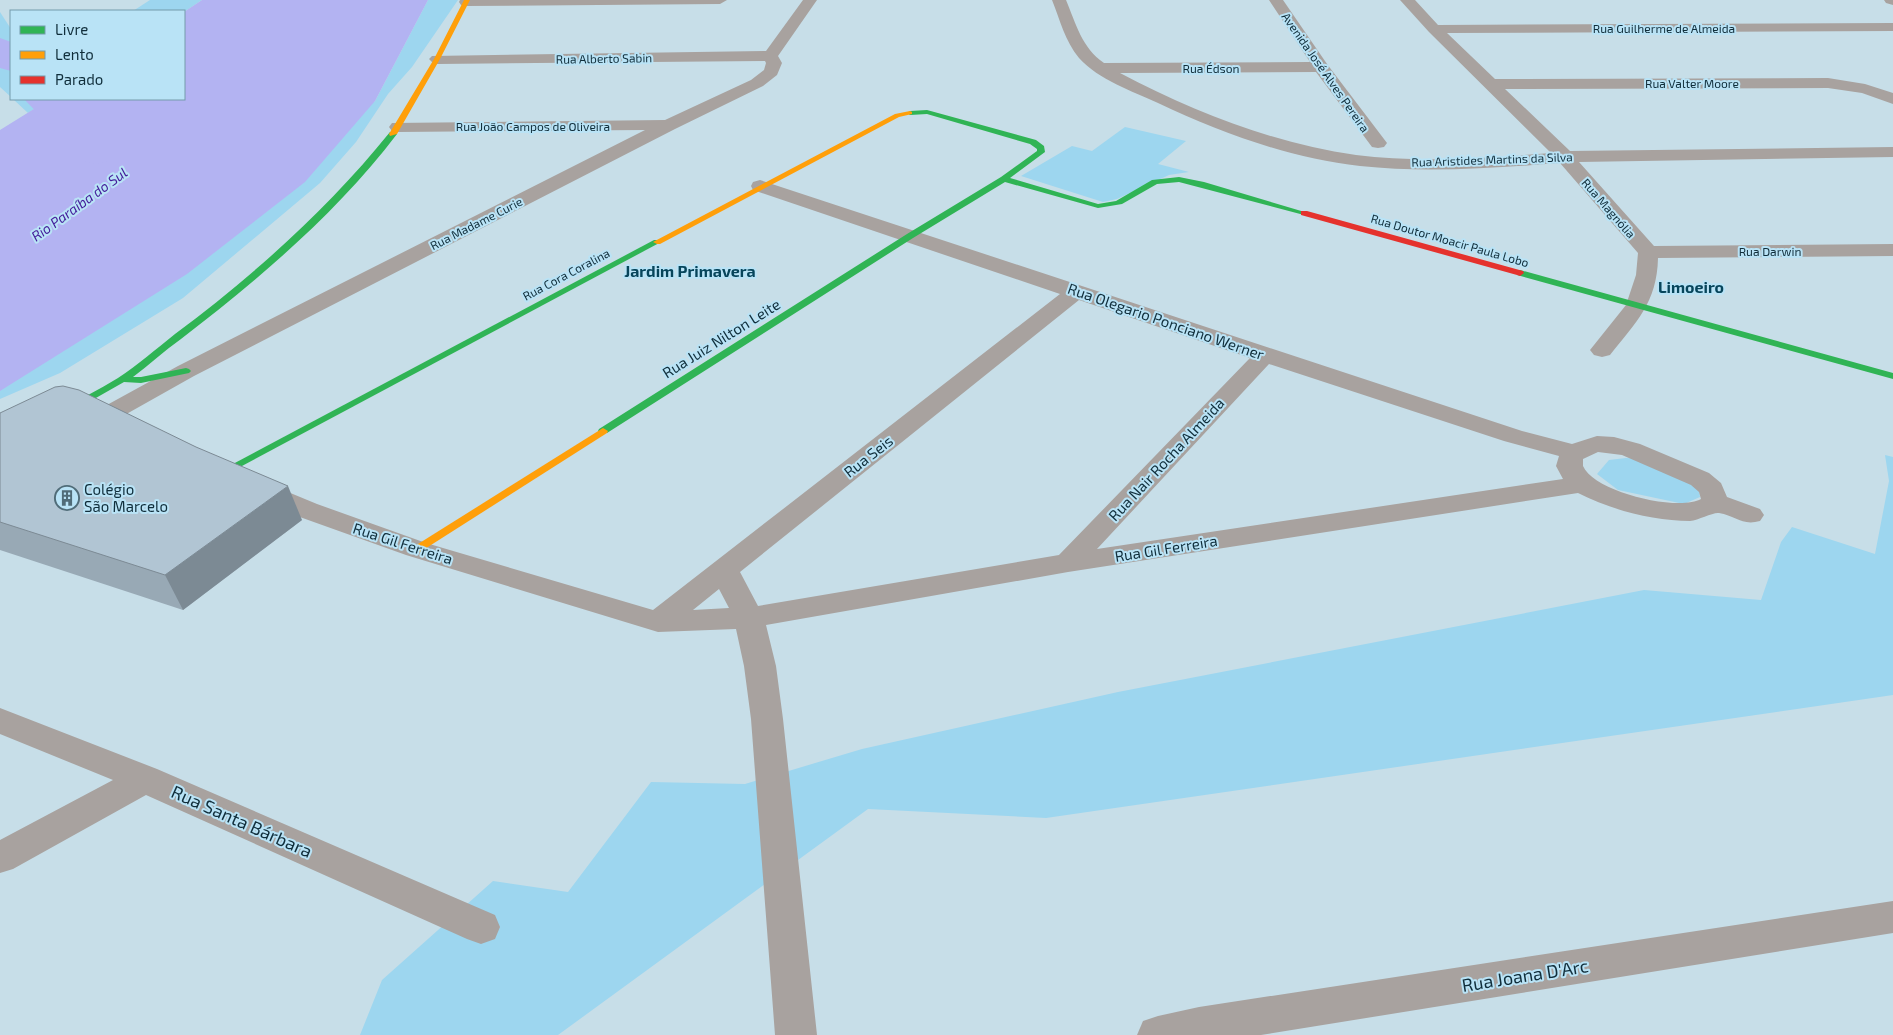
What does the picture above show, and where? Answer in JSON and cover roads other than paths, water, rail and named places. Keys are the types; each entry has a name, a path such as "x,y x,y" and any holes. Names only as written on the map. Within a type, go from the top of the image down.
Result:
{"street":[{"path":"0,444 73,407 122,379 220,304 313,222 373,160 398,127 466,1 720,0"},
{"name":"Rua Madame Curie","path":"105,416 186,371 669,125 757,83 771,72 774,63 770,56 810,0"},
{"name":"Rua Aristides Martins da Silva","path":"1059,0 1086,57 1102,68 1198,117 1272,144 1314,154 1360,161 1429,164 1520,161 1564,156 1893,152"},
{"name":"Avenida José Alves Pereira","path":"1276,0 1321,68 1378,143"},
{"name":"Rua Magnólia","path":"1407,0 1434,30 1564,156 1648,252 1647,275 1637,306 1602,350"},
{"path":"1862,27 1892,43"},
{"name":"Rua Guilherme de Almeida","path":"1434,30 1893,27"},
{"name":"Rua Alberto Sabin","path":"436,59 770,56"},
{"name":"Rua Édson","path":"1102,68 1321,68"},
{"name":"Rua Valter Moore","path":"1490,84 1828,82 1865,89 1893,99"},
{"name":"Rua Cora Coralina","path":"212,469 897,115 911,112 927,112"},
{"name":"Rua Juiz Nilton Leite","path":"416,549 910,236 1004,179 1041,152 1039,145 1033,142 927,112"},
{"name":"Rua João Campos de Oliveira","path":"398,127 669,125"},
{"name":"Rua Doutor Moacir Paula Lobo","path":"1004,179 1109,208 1119,206 1153,182 1185,180 1893,376"},
{"name":"Rua Olegario Ponciano Werner","path":"760,186 1265,355 1513,436 1574,452"},
{"name":"Rua Darwin","path":"1648,252 1893,250"},
{"name":"Rua Seis","path":"658,622 1077,291"},
{"name":"Rua Nair Rocha Almeida","path":"1068,564 1265,355"},
{"path":"122,379 147,380 186,371"},
{"path":"73,407 105,416 132,430"},
{"path":"1715,502 1712,490 1700,479 1631,449 1597,444 1574,452 1570,459 1569,467 1574,476 1598,493 1615,499 1657,509 1694,512 1715,502 1750,515"},
{"name":"Rua Gil Ferreira","path":"212,469 307,510 416,549 658,622 749,618 1068,564 1584,484"},
{"path":"724,570 749,618 760,666 767,719 796,1035"},
{"name":"Rua Santa Bárbara","path":"0,720 145,779 481,927"},
{"path":"0,858 145,779"},
{"name":"Rua Joana D'Arc","path":"1158,1035 1199,1026 1893,917"}],"water":[{"name":"Rio Paraíba do Sul","path":"202,0 428,0 375,101 305,182 187,274 0,391 0,130 48,100 185,100 185,11"}],"waterway":[{"path":"0,47 10,61"},
{"path":"41,100 96,154"}],"place":[{"name":"Colégio São Marcelo","path":"67,498"}],"district":[{"name":"Jardim Primavera","path":"690,270"},
{"name":"Limoeiro","path":"1691,286"}]}
